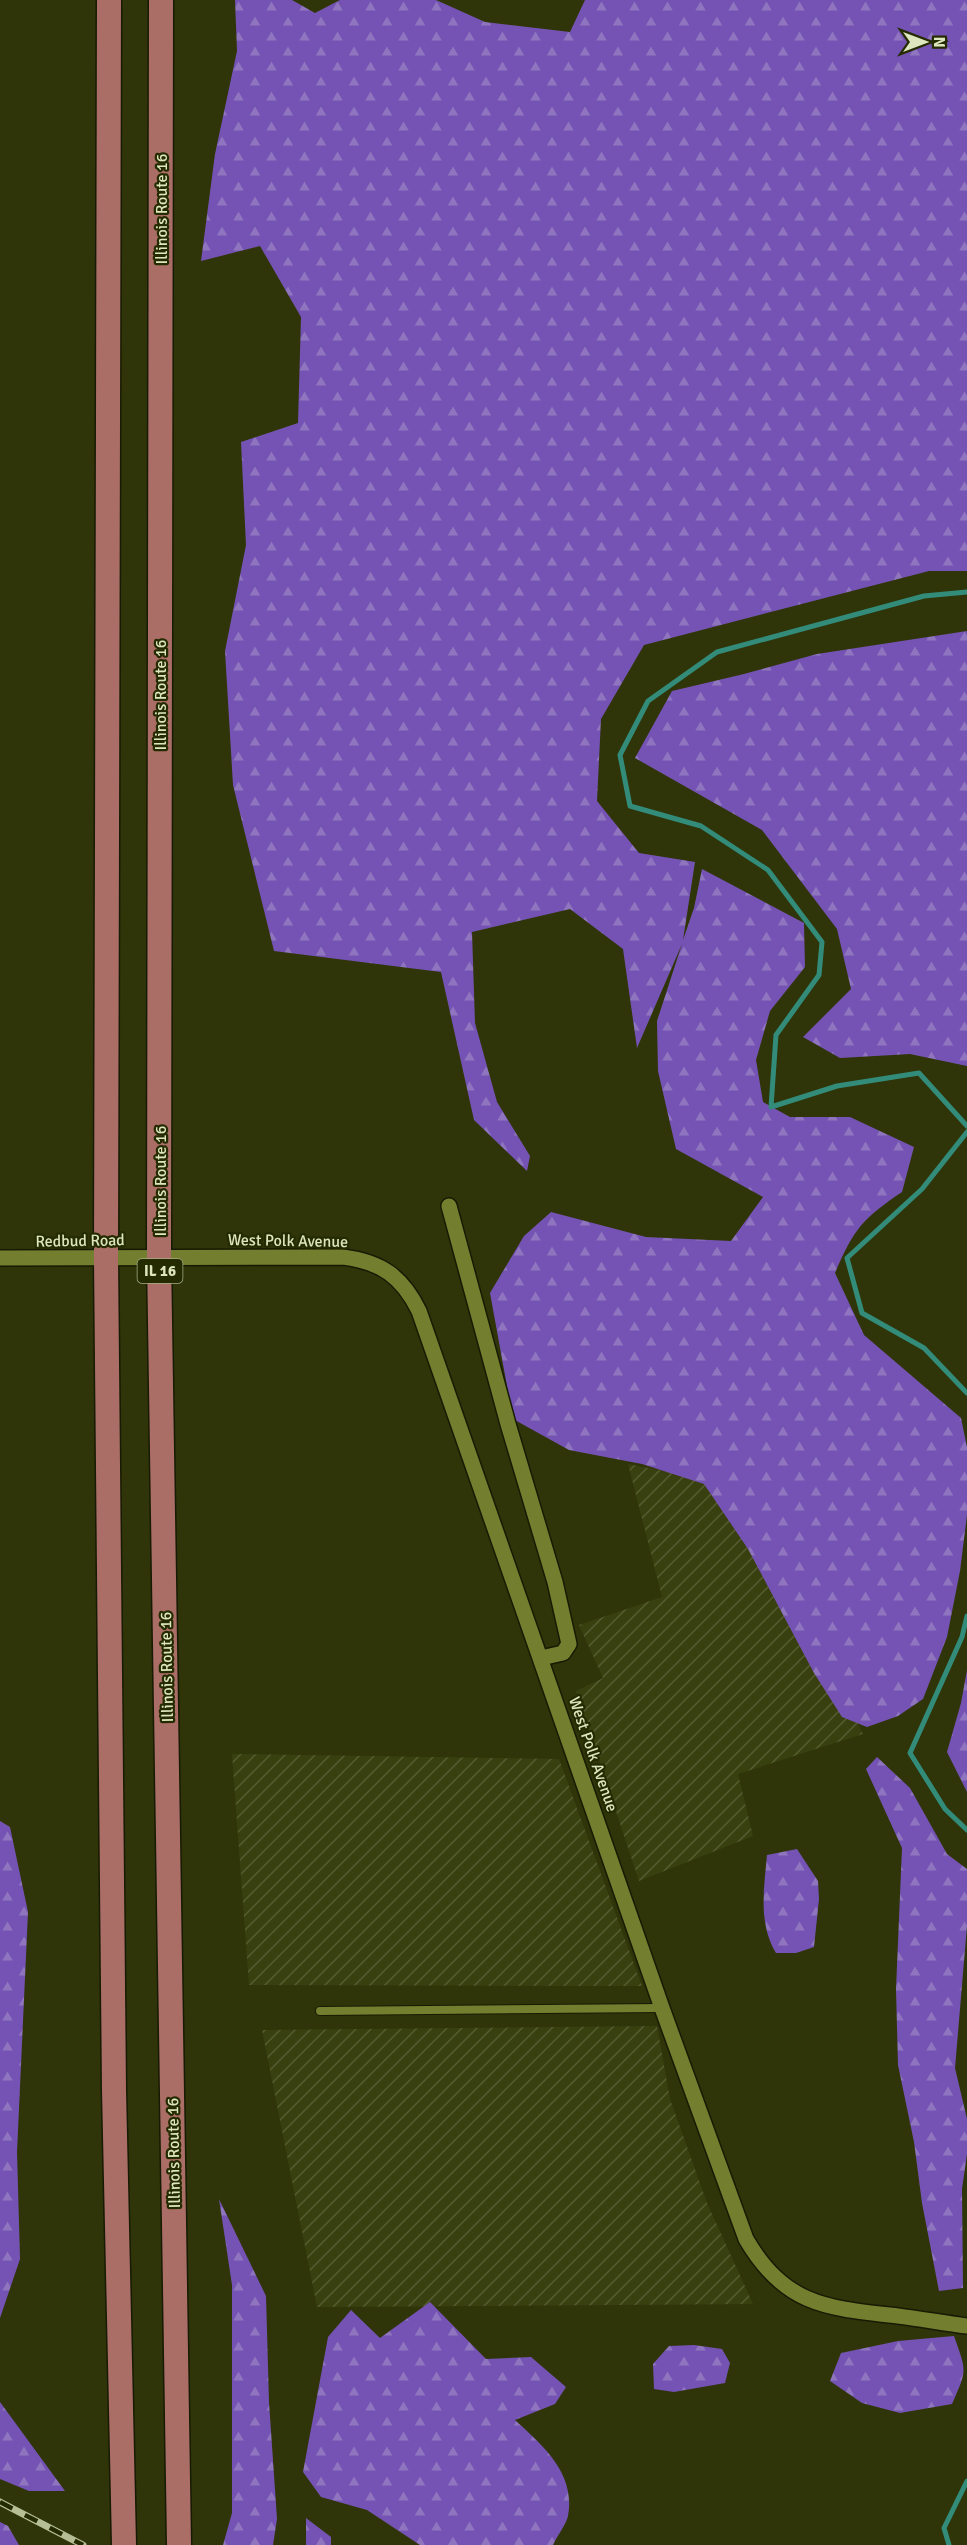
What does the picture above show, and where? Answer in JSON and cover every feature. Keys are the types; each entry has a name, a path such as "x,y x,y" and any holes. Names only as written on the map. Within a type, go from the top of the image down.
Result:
{"main road":[{"path":"109,0 106,1258 115,2102 124,2545"},
{"name":"Illinois Route 16","path":"161,0 159,1257 180,2544"}],"street":[{"path":"449,1206 508,1424 555,1582 569,1644 562,1653 541,1658"},
{"name":"Redbud Road","path":"0,1258 159,1257"},
{"name":"West Polk Avenue","path":"159,1257 343,1257 372,1264 398,1279 411,1294 742,2228 758,2259 774,2277 794,2292 816,2303 840,2309 967,2326"}],"lane":[{"path":"320,2010 663,2008"}],"shaded area":[{"path":"628,1464 739,1486 863,1734 738,1774 753,1836 639,1881 576,1691 603,1678 579,1625 662,1597"},
{"path":"232,1754 559,1759 642,1986 249,1985"},
{"path":"657,2026 670,2099 707,2203 753,2304 317,2307 262,2030"}],"green space":[{"path":"235,0 292,0 315,13 340,0 436,0 485,22 570,32 585,0 967,0 967,571 929,571 644,645 601,719 597,801 639,853 695,862 683,940 694,908 702,869 804,923 805,967 770,1011 756,1060 763,1102 790,1117 850,1117 914,1147 902,1192 877,1210 861,1226 835,1273 864,1335 961,1418 967,1447 967,1515 960,1571 947,1637 923,1699 898,1716 867,1727 842,1717 814,1673 748,1549 704,1484 642,1464 569,1450 513,1419 490,1293 524,1236 551,1212 646,1237 731,1241 763,1197 676,1149 658,1071 657,1021 682,944 637,1048 623,949 570,909 472,932 475,1023 497,1102 530,1156 527,1171 474,1120 441,972 274,951 233,785 225,651 246,545 241,442 298,423 301,317 260,246 201,261 215,154 237,51"},
{"path":"967,631 967,1066 910,1054 840,1058 803,1037 851,989 837,929 762,830 635,758 672,691 817,654"},
{"path":"967,1670 967,1792 947,1752 961,1703"},
{"path":"877,1757 910,1788 947,1854 967,1869 967,1926 955,2068 967,2119 967,2154 962,2189 963,2288 939,2291 922,2203 914,2142 898,2065 896,1989 902,1848 866,1769"},
{"path":"0,1821 10,1827 28,1912 17,2152 20,2259 0,2318"},
{"path":"797,1849 818,1881 819,1899 814,1947 796,1953 776,1953 770,1942 764,1918 767,1855"},
{"path":"219,2199 266,2296 269,2402 277,2519 273,2545 223,2545 232,2513 232,2285"},
{"path":"430,2302 486,2359 531,2357 566,2387 555,2404 515,2420 555,2461 567,2486 568,2516 553,2545 420,2545 367,2510 321,2497 303,2472 328,2337 351,2310 380,2338"},
{"path":"954,2336 964,2371 952,2404 900,2413 862,2403 830,2381 841,2353 898,2341"},
{"path":"694,2345 722,2349 730,2363 725,2383 674,2392 654,2389 653,2364 669,2346"},
{"path":"0,2402 65,2491 29,2491 0,2479"},
{"path":"306,2518 331,2537 331,2545 306,2545"},
{"path":"0,2522 8,2526 19,2545 0,2545"}],"waterway":[{"path":"967,592 924,596 717,652 648,701 620,755 630,806 701,826 768,870 822,942 819,975 776,1035 771,1107 837,1086 919,1073 967,1126"},
{"path":"967,1132 922,1189 847,1258 862,1313 924,1348 967,1393"},
{"path":"967,1616 962,1637 910,1753 945,1809 967,1830"},
{"path":"949,2545 944,2528 967,2481"}],"railway":[{"path":"0,2502 83,2545"}]}
